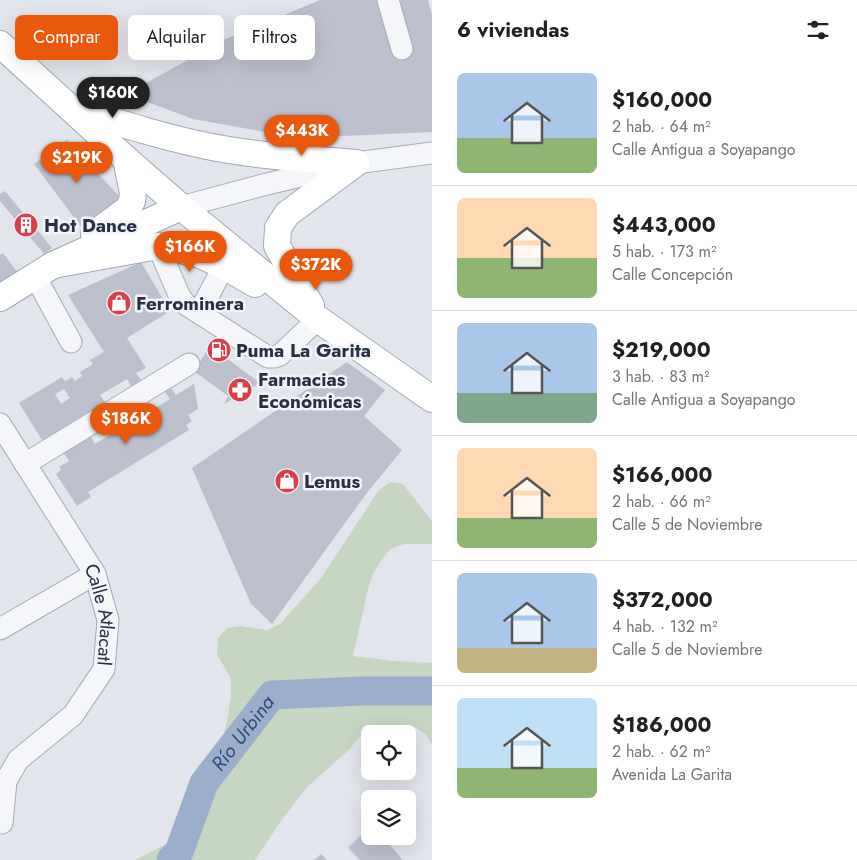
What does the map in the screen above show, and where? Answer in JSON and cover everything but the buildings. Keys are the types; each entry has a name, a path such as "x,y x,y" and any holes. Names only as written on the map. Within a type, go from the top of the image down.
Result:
{"main road":[{"path":"0,44 181,207 318,320 432,399"},
{"path":"71,108 141,130 212,147 284,158 356,163"},
{"path":"0,298 44,270 128,209 133,193 126,159"},
{"path":"318,320 277,246 278,228 287,214 356,163"},
{"path":"44,270 181,207"},
{"path":"44,270 158,246 178,249 200,254 224,266 318,320"}],"street":[{"path":"388,0 402,49"},
{"path":"181,207 356,163 432,153"},
{"path":"158,246 178,295 185,304 268,357 280,355 318,320"},
{"path":"199,313 224,266"},
{"path":"44,270 71,342"},
{"path":"25,464 188,364"},
{"name":"Calle Atlacatl","path":"0,424 95,574 108,620 104,669 73,714 18,760 6,781 2,823"},
{"path":"0,629 95,574"}],"green space":[{"path":"390,482 403,484 432,521 432,544 404,544 390,549 381,561 369,585 353,656 432,663 432,744 425,734 416,728 416,725 361,725 361,737 350,749 307,787 255,860 135,860 176,839 207,760 223,736 231,694 231,679 217,654 218,638 227,628 241,626 267,630 280,624 321,578 379,490"}],"waterway":[{"name":"Río Urbina","path":"171,860 179,852 204,783 272,695 362,691 432,691"}],"place":[{"name":"Hot Dance","path":"26,225"},
{"name":"Ferrominera","path":"119,303"},
{"name":"Puma La Garita","path":"219,350"},
{"name":"Farmacias Económicas","path":"240,390"},
{"name":"Lemus","path":"287,481"}]}
